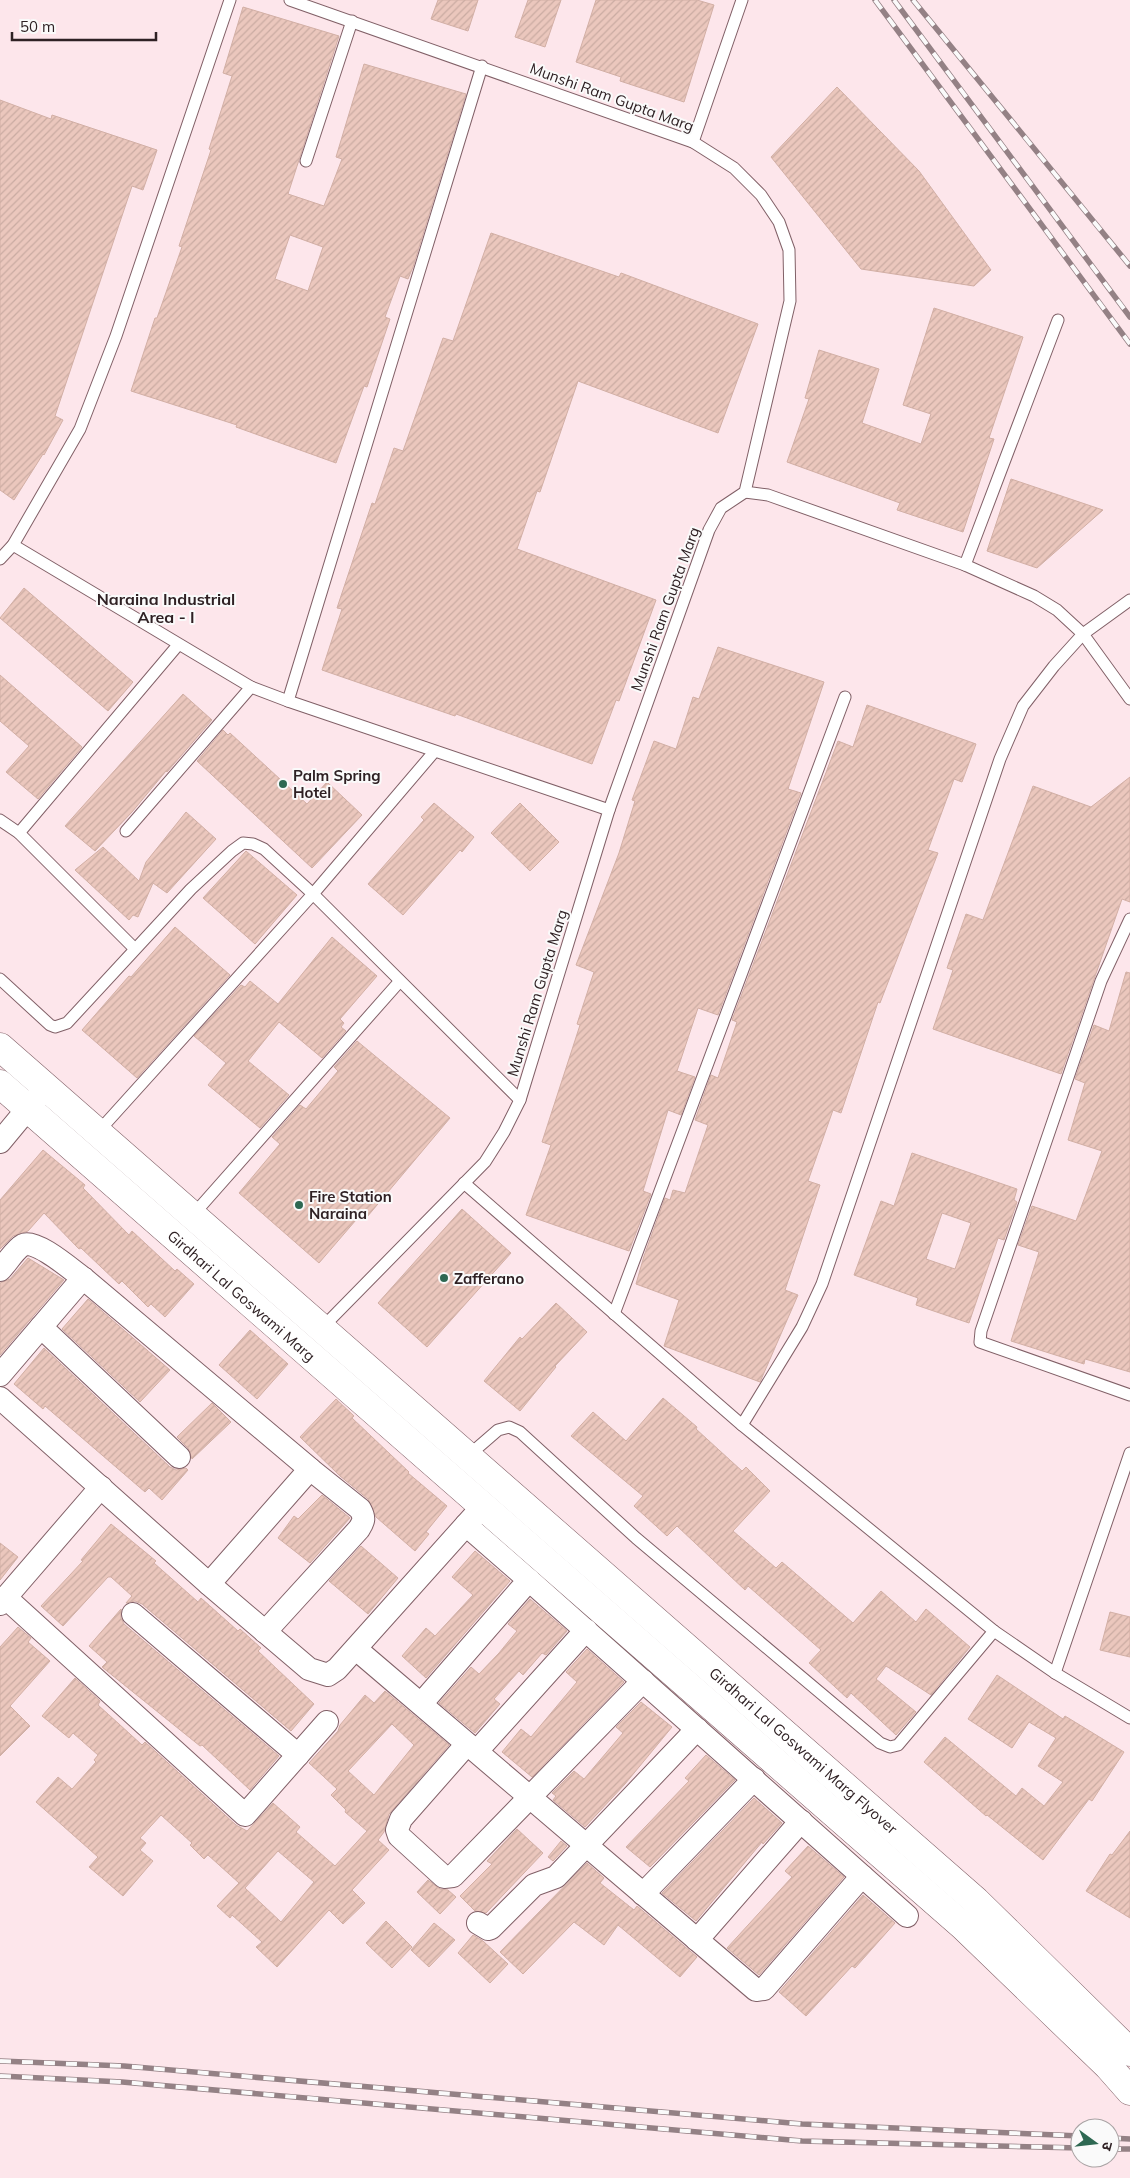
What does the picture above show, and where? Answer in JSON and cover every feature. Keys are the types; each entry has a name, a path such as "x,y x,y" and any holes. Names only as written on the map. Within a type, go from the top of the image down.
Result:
{"main road":[{"name":"Girdhari Lal Goswami Marg","path":"0,1047 193,1215 314,1339 475,1516"},
{"name":"Girdhari Lal Goswami Marg","path":"0,1084 314,1339 468,1456"},
{"name":"Girdhari Lal Goswami Marg Flyover","path":"468,1456 976,1901 1130,2052"},
{"name":"Girdhari Lal Goswami Marg Flyover","path":"475,1516 963,1926 1108,2066 1130,2091"}],"street":[{"path":"0,1142 46,1087"},
{"path":"0,1270 27,1243 40,1247 83,1278 360,1509 364,1515 364,1521 359,1529 265,1632"},
{"path":"0,1375 83,1278"},
{"path":"41,1327 179,1456"},
{"path":"0,1398 208,1584 309,1669 320,1674 328,1675 337,1669 475,1516 529,1580 908,1916"},
{"path":"208,1584 310,1469"},
{"path":"101,1487 3,1601 245,1815 327,1722"},
{"path":"421,1704 529,1580"},
{"path":"133,1614 298,1755"},
{"path":"586,1630 401,1819 397,1830 399,1836 439,1874 444,1877 453,1876 643,1681"},
{"path":"356,1648 756,1990 764,1989 862,1876"},
{"path":"478,1923 488,1929 491,1928 534,1885 553,1879 587,1846 697,1729"},
{"path":"644,1894 754,1779"},
{"path":"697,1940 800,1821"}],"lane":[{"path":"0,559 13,545 80,429 116,336 230,0"},
{"name":"Munshi Ram Gupta Marg","path":"290,0 482,66 693,142 734,168 761,195 779,222 789,250 790,301 745,492 722,508 709,530 609,810 520,1100 504,1132 485,1162 314,1339"},
{"path":"693,142 742,0"},
{"path":"306,161 352,21"},
{"path":"288,701 482,66"},
{"path":"964,565 1058,320"},
{"path":"745,492 768,495 964,565 1007,582 1034,596 1057,610 1083,634 1130,698"},
{"path":"13,545 251,687 434,752 609,810"},
{"path":"742,1425 802,1328 822,1284 1000,759 1023,706 1054,666 1083,634 1130,600"},
{"path":"19,833 178,644"},
{"path":"126,831 251,687"},
{"path":"614,1314 845,697"},
{"path":"98,1132 312,894 434,752"},
{"path":"0,820 19,833 134,948"},
{"path":"0,979 50,1025 61,1027 68,1024 134,948 191,889 232,850 244,843 253,844 264,849 312,894 520,1100"},
{"path":"1130,919 1101,981 981,1331 980,1342 1130,1395"},
{"path":"193,1215 400,981"},
{"path":"464,1183 742,1425 994,1631 1055,1673 1130,1718"},
{"path":"468,1456 498,1430 509,1427 520,1432 636,1538 880,1743 890,1747 898,1745 994,1631"},
{"path":"1055,1673 1130,1453"}],"building":[{"path":"438,0 478,0 468,31 431,19"},
{"path":"528,0 561,0 545,47 515,37"},
{"path":"596,0 697,0 714,5 684,102 620,81 621,77 576,62"},
{"path":"243,7 339,36 288,194 324,206 342,159 336,157 364,64 466,94 413,267 408,279 400,276 385,317 390,319 367,387 364,386 336,463 236,427 237,425 131,391 155,318 157,318 182,247 179,246 211,150 209,149 232,76 223,73","holes":["290,235 323,247 308,291 275,279"]},
{"path":"837,87 919,171 991,270 974,286 861,269 771,157"},
{"path":"0,100 51,119 52,115 157,150 143,190 132,186 55,416 63,420 44,455 14,500 0,490"},
{"path":"491,233 619,277 621,273 758,324 718,433 578,381 540,492 537,491 517,549 656,600 619,701 616,700 592,764 456,714 455,716 322,670 342,609 337,608 372,503 375,504 394,448 403,451 443,338 453,341"},
{"path":"934,308 1023,337 989,438 994,439 963,532 897,510 900,503 787,462 809,399 805,398 819,350 879,369 862,423 921,444 931,414 903,405"},
{"path":"1011,479 1103,510 1037,568 987,551"},
{"path":"24,588 133,682 108,711 0,618"},
{"path":"718,647 824,682 788,789 801,793 718,1015 698,1008 677,1071 695,1077 681,1115 668,1110 643,1191 651,1194 629,1251 526,1215 551,1145 542,1142 580,1025 577,1024 594,972 576,965 619,853 635,801 632,800 654,741 676,749 693,697 699,699"},
{"path":"0,675 82,747 38,799 6,772 29,746 0,721"},
{"path":"183,694 212,720 132,812 95,851 65,826"},
{"path":"867,705 976,744 962,782 954,779 928,850 938,853 880,1003 878,1002 841,1113 833,1110 808,1181 820,1185 785,1290 798,1295 760,1382 664,1346 679,1300 636,1284 665,1198 670,1200 673,1190 685,1193 708,1125 695,1120 711,1075 718,1078 737,1022 732,1020 838,741 853,747"},
{"path":"223,730 228,735 230,733 307,804 327,782 362,815 312,868 197,761"},
{"path":"1130,777 1130,902 1122,899 1061,1074 933,1029 953,970 947,968 966,914 983,920 1033,786 1091,807"},
{"path":"434,803 474,837 462,852 460,850 403,915 368,884 424,820 421,817"},
{"path":"520,803 559,842 530,871 491,833"},
{"path":"186,812 216,839 167,893 153,883 138,917 133,915 129,920 75,870 103,847 139,881 146,862"},
{"path":"246,851 297,895 255,944 203,898"},
{"path":"175,927 230,975 137,1078 82,1030"},
{"path":"332,937 377,976 340,1019 344,1023 341,1027 346,1031 322,1058 279,1022 248,1061 289,1095 260,1128 208,1085 226,1063 194,1036 241,985 245,987 250,981 278,1004"},
{"path":"1126,972 1130,973 1130,1372 1085,1359 1084,1364 1011,1341 1039,1252 1018,1245 1032,1206 1076,1221 1102,1151 1068,1140 1085,1083 1075,1079 1094,1025 1109,1031"},
{"path":"357,1041 450,1118 367,1217 362,1213 319,1263 239,1193 280,1144 272,1137 300,1105 306,1109 338,1071 334,1067"},
{"path":"43,1150 85,1185 83,1188 129,1235 132,1231 175,1271 177,1269 194,1284 165,1317 151,1304 148,1307 122,1281 119,1284 81,1248 79,1249 44,1213 28,1231 13,1236 0,1249 0,1200"},
{"path":"912,1153 1017,1189 1014,1200 1017,1202 1004,1240 998,1238 969,1323 916,1305 918,1298 854,1275 881,1201 894,1206","holes":["942,1213 971,1223 955,1269 926,1259"]},
{"name":"Zafferano","path":"462,1209 511,1253 427,1347 378,1303"},
{"path":"28,1258 64,1280 0,1355 0,1283 10,1279"},
{"path":"88,1299 170,1370 140,1402 62,1329"},
{"path":"556,1303 587,1332 555,1366 520,1411 484,1381 520,1337 522,1339"},
{"path":"250,1330 288,1364 257,1399 219,1365"},
{"path":"44,1348 170,1467 176,1470 186,1468 188,1470 162,1500 149,1488 145,1492 45,1406 43,1409 14,1384"},
{"path":"663,1398 697,1427 696,1429 742,1471 746,1467 770,1491 733,1531 776,1568 782,1562 853,1623 881,1591 916,1622 926,1609 970,1647 931,1695 886,1666 876,1679 916,1712 896,1735 851,1693 847,1698 809,1663 821,1650 748,1586 745,1590 677,1526 667,1536 634,1506 643,1496 571,1436 593,1412 626,1441"},
{"path":"336,1399 354,1416 352,1418 408,1473 447,1506 426,1532 429,1534 415,1551 376,1517 368,1499 340,1476 300,1437"},
{"path":"212,1403 231,1422 192,1459 188,1448 177,1437"},
{"path":"322,1495 350,1518 310,1563 278,1538 294,1516 298,1519"},
{"path":"111,1524 156,1561 154,1563 198,1602 201,1598 238,1631 240,1629 261,1648 258,1651 314,1704 291,1731 142,1604 135,1601 126,1603 132,1596 111,1577 108,1577 63,1626 41,1606 83,1561 81,1560"},
{"path":"0,1543 18,1557 0,1580"},
{"path":"361,1546 398,1578 368,1614 329,1581"},
{"path":"475,1551 510,1581 426,1678 402,1656 426,1628 435,1636 473,1595 452,1577"},
{"path":"530,1599 567,1631 546,1655 542,1653 523,1675 519,1671 494,1699 500,1704 475,1733 439,1703 471,1667 479,1674 499,1653 517,1631 508,1624"},
{"path":"121,1609 121,1618 124,1624 279,1756 250,1790 202,1745 200,1746 102,1667 107,1662 89,1646"},
{"path":"1110,1612 1130,1617 1130,1657 1100,1650"},
{"path":"18,1627 31,1638 28,1642 50,1661 10,1706 30,1726 0,1756 0,1647"},
{"path":"587,1649 624,1682 532,1777 502,1752 521,1729 531,1737 577,1682 566,1672"},
{"path":"997,1675 1063,1719 1065,1716 1124,1752 1092,1801 1089,1799 1043,1860 986,1816 924,1762 945,1737 1016,1796 1022,1788 1044,1806 1063,1782 1038,1766 1056,1738 1029,1722 1012,1748 968,1719"},
{"path":"75,1678 100,1701 98,1705 142,1745 145,1742 236,1825 247,1831 273,1803 300,1827 296,1832 335,1866 367,1831 345,1812 346,1810 331,1795 337,1789 309,1763 338,1731 340,1725 365,1695 374,1703 385,1691 449,1745 389,1814 384,1832 378,1840 389,1850 352,1890 365,1903 343,1924 329,1910 277,1967 256,1947 262,1942 232,1915 230,1918 217,1906 239,1883 208,1855 204,1859 190,1845 192,1843 161,1815 140,1838 146,1843 140,1850 153,1861 123,1896 89,1867 98,1857 36,1802 58,1777 72,1789 96,1762 94,1760 98,1755 73,1733 69,1738 42,1716","holes":["392,1724 414,1745 374,1795 348,1771","278,1851 314,1882 281,1922 245,1888"]},
{"path":"641,1702 672,1727 625,1784 585,1827 553,1800 556,1796 552,1793 574,1771 584,1779 623,1733 616,1727"},
{"path":"706,1755 735,1780 650,1867 626,1847 689,1781 685,1778"},
{"path":"754,1798 782,1823 763,1844 762,1842 696,1921 662,1893"},
{"path":"517,1829 543,1853 486,1913 475,1911 460,1896 492,1864 487,1861"},
{"path":"1130,1831 1130,1918 1086,1891 1110,1854 1112,1855"},
{"path":"561,1841 567,1846 553,1861 548,1857"},
{"path":"808,1846 844,1877 759,1975 727,1948 792,1877 785,1871"},
{"path":"587,1863 604,1878 600,1883 634,1910 637,1906 697,1957 680,1977 618,1925 604,1945 574,1922 523,1974 500,1952"},
{"path":"428,1880 440,1889 448,1890 456,1897 440,1914 417,1892"},
{"path":"863,1895 895,1923 855,1968 852,1966 806,2016 779,1992"},
{"path":"386,1921 412,1947 392,1968 366,1943"},
{"path":"434,1923 455,1940 429,1967 411,1950"},
{"path":"473,1935 483,1941 508,1964 490,1983 458,1953"}],"railway":[{"path":"875,0 1130,344"},
{"path":"894,0 1130,317"},
{"path":"913,0 1130,266"},
{"path":"0,2061 124,2066 802,2124 1070,2136"},
{"path":"0,2076 122,2082 802,2141 1070,2148"},
{"path":"1120,2138 1130,2139"},
{"path":"1120,2149 1130,2149"}],"place":[{"name":"Palm Spring Hotel","path":"283,784"},
{"name":"Fire Station Naraina","path":"299,1205"},
{"name":"Zafferano","path":"444,1278"}],"district":[{"name":"Naraina Industrial Area - I","path":"166,608"}]}
